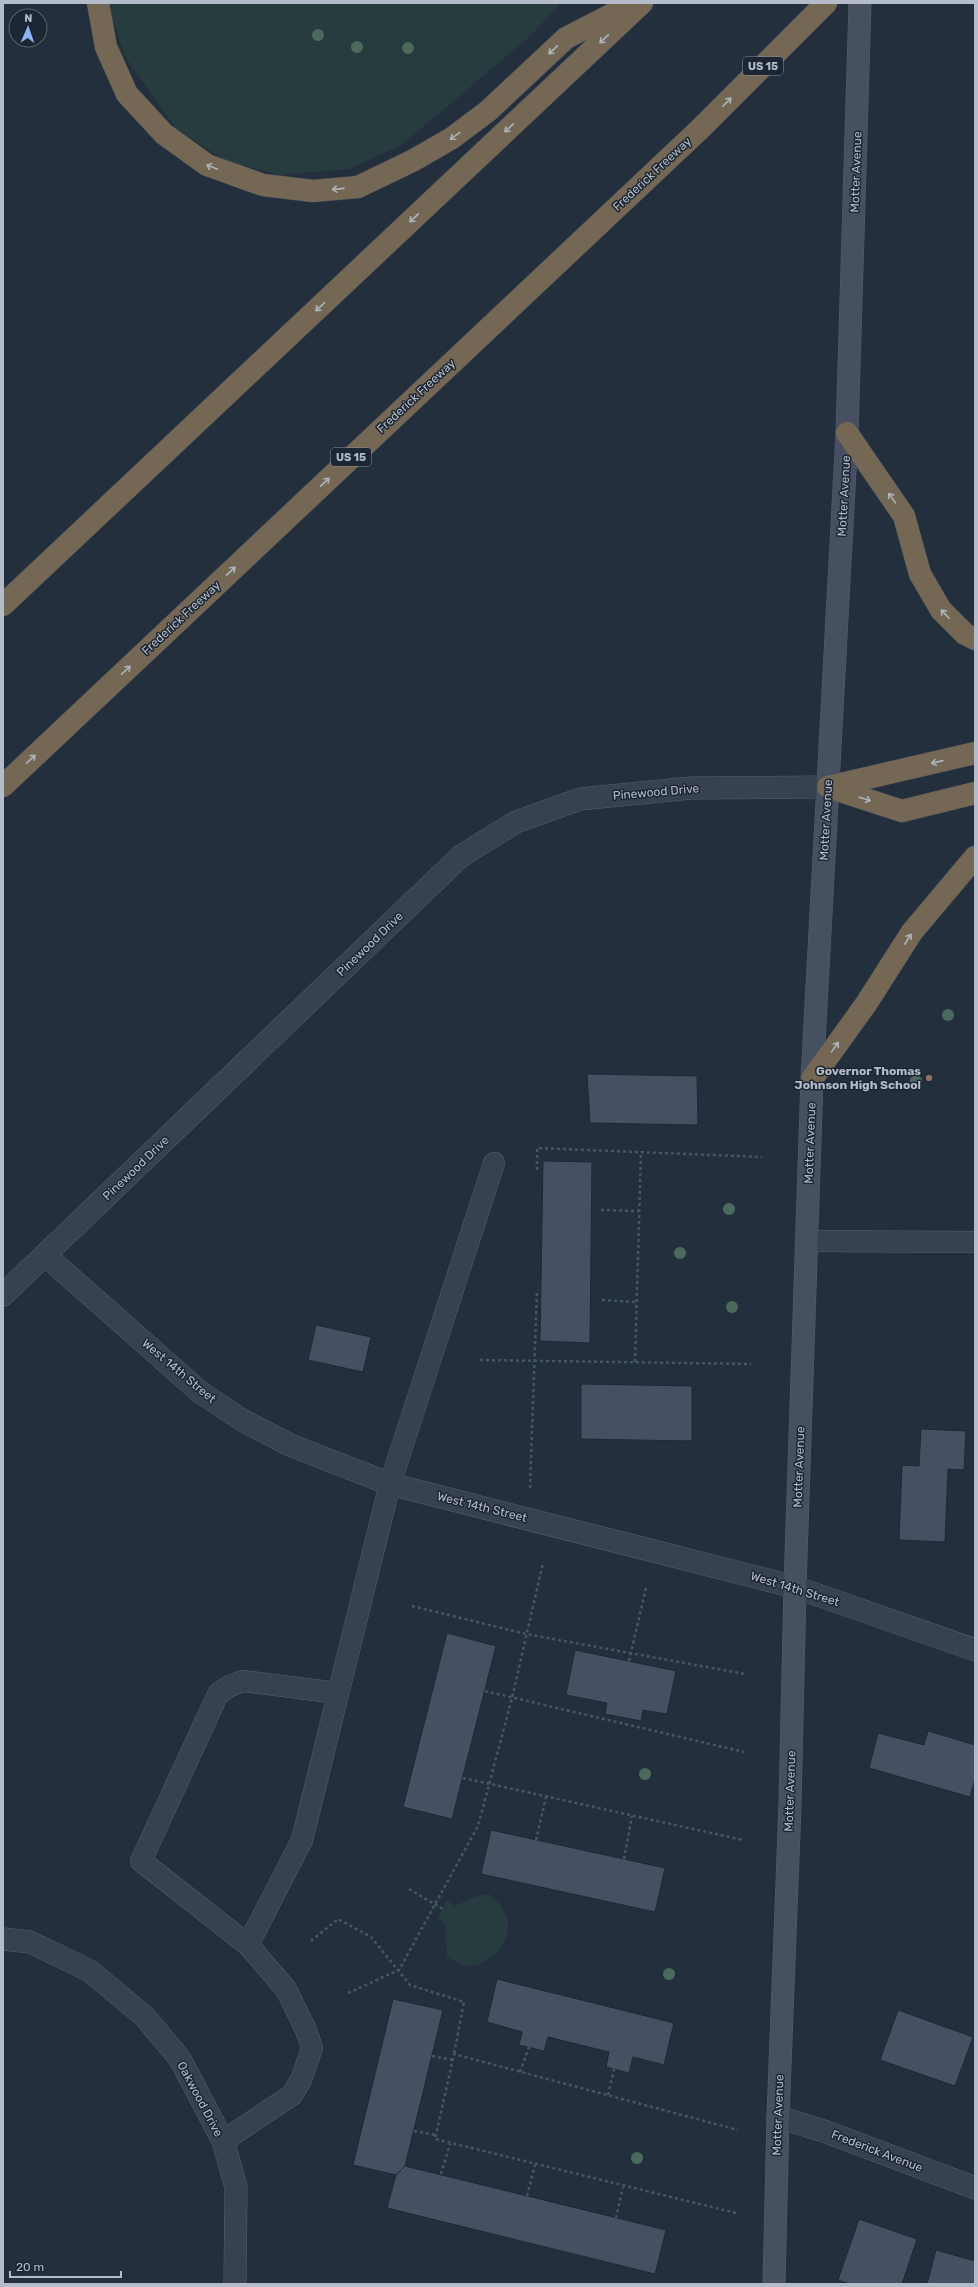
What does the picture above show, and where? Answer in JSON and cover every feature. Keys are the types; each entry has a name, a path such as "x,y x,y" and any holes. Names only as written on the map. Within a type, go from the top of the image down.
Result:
{"highway":[{"path":"98,3 106,47 127,94 164,134 207,165 263,185 313,191 358,187 414,160 452,138 488,111 566,38 635,3"},
{"path":"3,605 642,3"},
{"name":"Frederick Freeway","path":"3,786 700,129 826,3"},
{"path":"847,433 904,516 920,574 941,610 965,634 975,639"},
{"path":"828,787 975,753"},
{"path":"828,787 902,811 975,793"},
{"path":"812,1078 866,1004 912,932 975,857"}],"main road":[{"name":"Motter Avenue","path":"774,2284 778,2117 790,1805 795,1587 812,1078 847,433 860,3"}],"street":[{"name":"Pinewood Drive","path":"3,1295 461,856 516,822 580,799 691,788 828,787"},
{"name":"West 14th Street","path":"45,1255 200,1392 242,1420 290,1445 390,1484 795,1587 975,1650"},
{"name":"Oakwood Drive","path":"3,1939 30,1942 90,1971 146,2017 180,2059 223,2141 236,2187 235,2284"},
{"name":"Frederick Avenue","path":"778,2117 824,2131 975,2188"}],"lane":[{"path":"248,1945 302,1840 390,1484 494,1163"},
{"path":"807,1240 975,1242"},
{"path":"223,2141 292,2096 301,2080 312,2048 306,2030 286,1989 248,1945 141,1861 218,1694 230,1686 243,1681 338,1693"}],"path":[{"path":"537,1170 537,1148 762,1157"},
{"path":"635,1362 641,1151"},
{"path":"601,1210 639,1211"},
{"path":"530,1488 537,1290"},
{"path":"602,1300 637,1302"},
{"path":"480,1360 751,1364"},
{"path":"348,1993 399,1970 436,1906 478,1826 512,1698 543,1563"},
{"path":"629,1662 646,1588"},
{"path":"412,1606 526,1634 745,1674"},
{"path":"485,1691 744,1752"},
{"path":"463,1778 743,1840"},
{"path":"536,1840 546,1797"},
{"path":"624,1859 632,1816"},
{"path":"409,1889 443,1909"},
{"path":"311,1941 338,1919 370,1937 410,1985 464,2002 435,2140 622,2187 736,2213"},
{"path":"520,2072 529,2047"},
{"path":"454,2054 738,2130"},
{"path":"432,2056 453,2060"},
{"path":"608,2095 614,2069"},
{"path":"414,2131 436,2135"},
{"path":"442,2174 450,2144"},
{"path":"527,2196 535,2165"},
{"path":"616,2218 622,2187"}],"green space":[{"path":"110,3 561,3 529,37 403,144 350,169 279,175 224,160 176,129 126,58 112,18"},
{"path":"489,1894 501,1906 507,1917 508,1929 503,1944 492,1957 477,1965 467,1966 447,1957 445,1924 438,1919 446,1900 455,1906 474,1897"}],"building":[{"path":"587,1074 697,1076 698,1125 590,1123"},
{"path":"543,1161 592,1162 590,1343 540,1341"},
{"path":"316,1325 371,1337 363,1372 308,1360"},
{"path":"581,1384 692,1386 692,1441 581,1439"},
{"path":"921,1429 966,1431 964,1470 948,1469 945,1542 899,1540 902,1465 919,1466"},
{"path":"447,1633 496,1646 452,1819 403,1807"},
{"path":"575,1650 676,1671 667,1714 643,1710 641,1721 605,1714 607,1703 566,1695"},
{"path":"928,1731 975,1745 975,1779 970,1797 869,1768 878,1733 924,1745"},
{"path":"491,1830 665,1868 655,1912 481,1874"},
{"path":"497,1979 674,2023 664,2065 633,2057 629,2073 606,2067 609,2052 548,2037 544,2051 519,2045 522,2032 487,2022"},
{"path":"393,1999 443,2010 405,2166 396,2175 353,2165"},
{"path":"898,2010 973,2037 955,2086 880,2060"},
{"path":"405,2166 666,2230 655,2274 387,2208 396,2175"},
{"path":"859,2219 917,2239 902,2284 850,2284 838,2280"},
{"path":"936,2250 975,2261 975,2284 927,2284"}],"place":[{"name":"Governor Thomas Johnson High School","path":"929,1078"}]}
